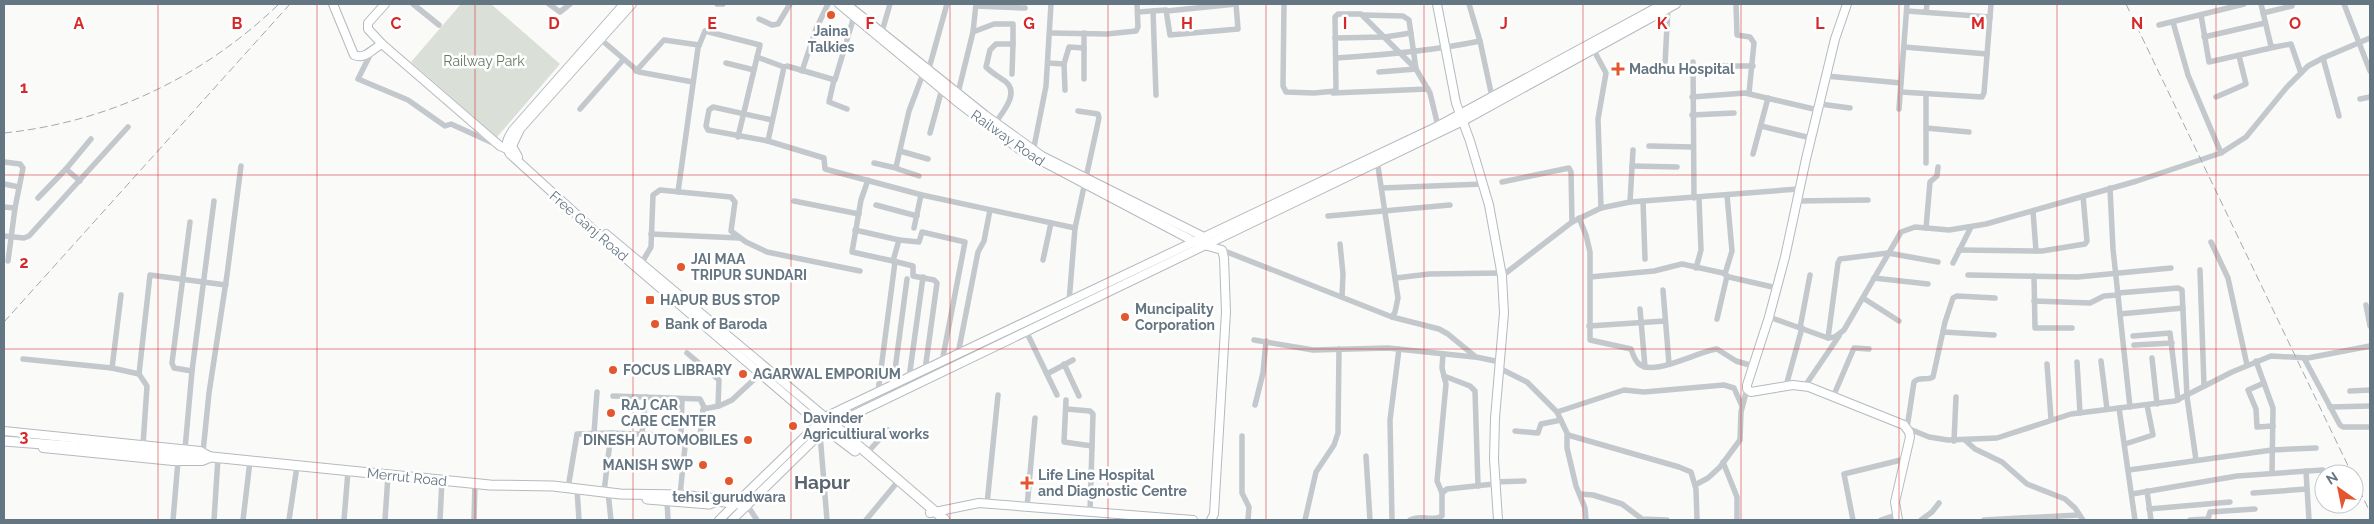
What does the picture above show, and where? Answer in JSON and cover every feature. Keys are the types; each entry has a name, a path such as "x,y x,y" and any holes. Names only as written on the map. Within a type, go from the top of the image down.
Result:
{"main road":[{"path":"824,425 866,454 935,515"},
{"path":"824,425 895,484 935,515 945,520"},
{"name":"Merrut Road","path":"4,441 199,454 215,458 475,484 573,488 620,494 680,495 747,505"},
{"name":"Merrut Road","path":"620,494 633,498 709,504 717,501"}],"street":[{"path":"333,4 354,55 360,57 382,44"},
{"name":"Free Ganj Road","path":"385,4 366,26 382,44 503,148 610,245 824,425"},
{"path":"413,4 440,25"},
{"path":"549,4 560,12 570,4"},
{"path":"624,4 520,129 512,146 515,154 824,425 828,520"},
{"path":"598,37 632,4"},
{"path":"717,4 723,4"},
{"path":"759,19 772,25 778,24 790,4"},
{"path":"802,70 812,38 828,4"},
{"name":"Railway Road","path":"841,4 910,59 942,89 957,97 993,126 1033,154 1133,205 1197,242"},
{"path":"881,36 890,4"},
{"path":"896,168 909,111 926,73 947,4"},
{"path":"1033,154 1048,62 1051,4"},
{"path":"1050,33 1107,34 1136,31 1138,27 1137,4"},
{"path":"1138,12 1236,4 1238,29 1170,35 1167,11"},
{"path":"1284,4 1284,89 1288,93 1428,89"},
{"path":"1437,4 1462,118 1483,184 1502,274 1504,313 1495,418 1494,483 1498,520"},
{"path":"1469,4 1480,40 1492,97"},
{"path":"735,519 824,425 1026,331 1462,118 1665,5 1676,4"},
{"path":"1695,484 1708,478 1740,440 1742,406 1753,366 1770,317 1798,189 1826,76 1847,4"},
{"path":"1926,12 1927,4"},
{"path":"1900,92 1982,97 1984,93 1991,4"},
{"path":"2159,25 2244,4"},
{"path":"2261,4 2270,44 2275,47"},
{"path":"2344,4 2370,71"},
{"path":"926,73 957,97 973,32 976,5 1025,8"},
{"path":"1665,5 1665,64"},
{"path":"1736,5 1737,35 1750,37 1753,40 1753,66 1749,93"},
{"path":"2263,13 2292,6"},
{"path":"1899,110 1907,7 1926,12 1990,17"},
{"path":"1153,11 1156,95"},
{"path":"847,109 829,102 854,13"},
{"path":"1333,93 1336,90 1336,15 1358,13 1363,15 1405,16 1409,20 1416,69"},
{"path":"1363,15 1416,69 1428,89 1438,126"},
{"path":"2201,15 2209,62 2291,44 2301,73"},
{"path":"2172,22 2188,76 2221,153"},
{"path":"2204,37 2266,23"},
{"path":"973,32 992,24 1012,24 1015,26 1012,74"},
{"path":"678,192 699,45 705,31 759,44 738,137"},
{"path":"1335,38 1385,37 1411,33"},
{"path":"1084,34 1084,79"},
{"path":"598,37 636,71 693,82"},
{"path":"1805,386 1840,334 1901,232 1910,228 1949,230 1971,227 2033,211 2221,153 2246,137 2301,73 2323,58 2370,38"},
{"path":"636,71 664,40 699,45"},
{"path":"1336,58 1403,54 1446,48 1480,40"},
{"path":"993,126 1009,102 1011,93 1008,84 988,69 986,61 990,50 996,44 1013,44"},
{"path":"1592,46 1606,73 1598,119 1601,208"},
{"path":"1064,90 1064,64 1069,47 1084,48"},
{"path":"1904,47 1987,54"},
{"path":"372,51 358,79 408,100 445,126 451,124 471,135 503,148 513,130 578,60"},
{"path":"2216,97 2246,84 2239,56"},
{"path":"757,57 784,67 787,66 834,80"},
{"path":"2323,58 2339,116"},
{"path":"580,108 623,60"},
{"path":"1048,62 1064,64"},
{"path":"1693,62 1693,147 1701,250 1696,268"},
{"path":"726,63 754,70"},
{"path":"1721,66 1753,66"},
{"path":"768,142 784,67"},
{"path":"1379,72 1416,69"},
{"path":"1377,160 1438,126 1462,118 1492,97 1542,74"},
{"path":"1826,76 1901,83"},
{"path":"930,133 942,89"},
{"path":"1692,97 1732,92 1749,93 1819,107 1850,108"},
{"path":"1926,94 1926,163"},
{"path":"2360,99 2370,97"},
{"path":"1753,154 1768,98"},
{"path":"772,120 712,108 709,110 706,126 708,130 768,142 824,158 825,169 921,195 1075,228"},
{"path":"1069,302 1075,228 1098,116 1078,111"},
{"path":"1692,115 1734,113"},
{"path":"1760,126 1811,138"},
{"path":"4,236 24,238 29,236 128,127"},
{"path":"1926,128 1969,132"},
{"path":"38,198 91,139"},
{"path":"1649,146 1693,147"},
{"path":"1630,202 1633,150"},
{"path":"900,151 928,159"},
{"path":"1377,160 1398,298 1392,317"},
{"path":"4,162 22,166 14,208 8,261"},
{"path":"874,163 919,176"},
{"path":"4,431 143,445 185,450 199,454 226,285 241,166"},
{"path":"1632,166 1677,166"},
{"path":"1926,228 1930,182 1937,176 1938,167"},
{"path":"1502,182 1569,168 1571,172 1572,222"},
{"path":"66,169 80,181"},
{"path":"868,180 852,252 913,266 912,275 938,283 925,370"},
{"path":"4,184 19,187"},
{"path":"1382,188 1483,184"},
{"path":"2110,188 2116,275 2130,407"},
{"path":"1396,278 1428,274 1502,274 1572,222 1601,208 1630,202 1798,189"},
{"path":"641,264 651,247 651,211 654,192 660,190 733,198 735,202 731,229 740,238 767,252 860,271"},
{"path":"914,228 921,195"},
{"path":"1717,319 1732,251 1727,195"},
{"path":"1959,250 2036,251 2065,248 2086,243 2083,196"},
{"path":"1796,200 1868,200"},
{"path":"185,450 192,371 214,201"},
{"path":"794,201 859,214"},
{"path":"1643,201 1645,259"},
{"path":"876,205 917,216"},
{"path":"1133,205 1222,250 1392,317 1444,331 1476,357"},
{"path":"1328,216 1450,205"},
{"path":"4,207 14,208"},
{"path":"958,354 978,252 984,241 990,210"},
{"path":"2033,211 2036,251"},
{"path":"1580,218 1588,243 1590,340 1631,349 1637,362 1651,368 1717,349 1732,359 1753,366"},
{"path":"190,222 172,363 174,368 192,371"},
{"path":"1043,260 1051,223"},
{"path":"1953,263 1971,227"},
{"path":"856,230 899,240 919,242 922,232 965,242 942,362"},
{"path":"651,234 740,238"},
{"path":"878,392 894,262 899,240"},
{"path":"719,520 776,464 824,425 878,392 1197,242 1207,241"},
{"path":"2211,242 2228,278 2247,365"},
{"path":"1340,244 1343,274 1342,297"},
{"path":"1211,520 1214,514 1226,312 1222,250"},
{"path":"1828,338 1838,261 1888,253 1938,262"},
{"path":"1590,277 1654,271 1678,264 1777,288"},
{"path":"1968,275 2116,275 2171,268"},
{"path":"2200,270 2204,386"},
{"path":"143,445 147,386 139,374 150,275 226,285"},
{"path":"1786,386 1801,328 1810,275"},
{"path":"2034,276 2035,328 2072,328"},
{"path":"909,378 922,277"},
{"path":"1874,278 1928,284"},
{"path":"892,385 907,279"},
{"path":"2034,301 2090,303 2104,296 2181,288 2187,396 2196,460"},
{"path":"1662,290 1669,364"},
{"path":"112,368 121,295"},
{"path":"1881,520 1897,518 1895,502 1910,438 1907,428 1914,382 1917,379 1933,377 1943,332 1955,297 1995,298"},
{"path":"1862,298 1899,321"},
{"path":"2366,305 2370,326"},
{"path":"2120,314 2183,308"},
{"path":"1640,309 1645,367"},
{"path":"1770,317 1828,338 1840,334"},
{"path":"1589,326 1665,320"},
{"path":"1026,331 1057,394"},
{"path":"1943,332 1994,335"},
{"path":"2132,336 2168,332 2171,334 2178,400"},
{"path":"1254,340 1313,350 1399,349 1476,357 1499,365 1526,382 1558,412 1568,435 1567,448 1586,520"},
{"path":"1255,405 1263,373 1266,341"},
{"path":"2134,345 2172,343"},
{"path":"1747,389 1751,392 1786,386 1805,386 1930,437 1966,441 1997,438 2051,419 2080,413 2178,400 2247,365 2277,355 2304,358 2370,346"},
{"path":"1833,397 1854,348 1869,349"},
{"path":"1305,520 1316,472 1334,445 1338,433 1339,349"},
{"path":"1392,520 1389,431 1399,349"},
{"path":"687,353 719,380 718,406"},
{"path":"1410,520 1419,516 1436,519 1442,516 1442,493 1437,481 1446,384 1442,368 1443,354"},
{"path":"23,358 112,368 139,374"},
{"path":"2152,358 2157,404"},
{"path":"2304,358 2343,427 2370,427"},
{"path":"1047,374 1073,360"},
{"path":"2077,362 2080,413"},
{"path":"2102,362 2107,409"},
{"path":"2256,362 2273,408 2272,473"},
{"path":"1064,364 1080,396"},
{"path":"2047,364 2051,419"},
{"path":"704,408 718,406 736,397 761,373"},
{"path":"1444,376 1470,386 1475,391 1478,486"},
{"path":"2264,383 2248,390 2256,409 2256,426 2273,426"},
{"path":"1558,412 1624,390 1644,392 1724,385 1734,388 1742,406"},
{"path":"2350,391 2370,390"},
{"path":"594,433 597,392"},
{"path":"987,504 998,395"},
{"path":"579,520 573,488 576,435 581,433 611,433 700,436 704,408 700,399 613,396"},
{"path":"642,434 646,397"},
{"path":"1954,441 1956,397"},
{"path":"680,495 684,436 682,398"},
{"path":"1066,400 1064,442 1092,446"},
{"path":"2125,444 2153,435 2147,405"},
{"path":"2330,407 2370,406"},
{"path":"2119,408 2135,520"},
{"path":"1066,409 1092,412 1090,512"},
{"path":"1027,507 1035,418"},
{"path":"1515,430 1538,433 1541,424 1562,420"},
{"path":"866,454 888,430"},
{"path":"611,433 606,492 611,520"},
{"path":"1568,435 1691,472 1695,484 1697,520"},
{"path":"1242,436 1242,494 1249,507 1248,520"},
{"path":"1966,441 1975,449 2002,462 2027,484 2065,499 2081,517"},
{"path":"4,445 178,461 202,461 215,458 214,520"},
{"path":"2129,470 2272,450 2316,448"},
{"path":"1366,456 1370,520"},
{"path":"1853,520 1844,474 1905,459"},
{"path":"173,520 178,461"},
{"path":"243,520 250,461"},
{"path":"1723,462 1737,496 1737,520"},
{"path":"776,464 783,470"},
{"path":"289,520 297,466"},
{"path":"344,520 348,471"},
{"path":"2306,471 2309,520"},
{"path":"2132,494 2214,479 2314,471"},
{"path":"385,520 388,475"},
{"path":"440,520 442,480"},
{"path":"1442,493 1448,489 1524,481"},
{"path":"474,520 475,484"},
{"path":"866,520 895,484"},
{"path":"2253,493 2307,489"},
{"path":"2147,491 2150,520"},
{"path":"1580,494 1594,495 1622,504 1642,519 1667,520"},
{"path":"667,500 668,520"},
{"path":"2149,509 2230,502"},
{"path":"1921,520 1932,512 1939,503"},
{"path":"935,515 971,504 987,504 1193,520"},
{"path":"747,505 757,520"},
{"path":"2190,520 2208,519 2210,512 2255,509"},
{"path":"1984,520 2081,517"}],"green space":[{"name":"Railway Park","path":"461,4 491,4 560,64 497,137 411,62"}],"railway":[{"path":"4,133 43,127 81,118 117,107 152,92 186,74 219,53 250,30 279,4"},
{"path":"4,322 290,4"},
{"path":"2126,4 2347,464"},
{"path":"2364,500 2370,512"}],"place":[{"name":"Jaina Talkies","path":"831,15"},
{"name":"Madhu Hospital","path":"1618,69"},
{"name":"JAI MAA TRIPUR SUNDARI","path":"681,267"},
{"name":"HAPUR BUS STOP","path":"650,300"},
{"name":"Muncipality Corporation","path":"1125,317"},
{"name":"Bank of Baroda","path":"655,324"},
{"name":"FOCUS LIBRARY","path":"613,370"},
{"name":"AGARWAL EMPORIUM","path":"743,374"},
{"name":"RAJ CAR CARE CENTER","path":"611,413"},
{"name":"Davinder Agricultiural works","path":"793,426"},
{"name":"DINESH AUTOMOBILES","path":"748,440"},
{"name":"MANISH SWP","path":"703,465"},
{"name":"tehsil gurudwara","path":"729,481"},
{"name":"Life Line Hospital and Diagnostic Centre","path":"1027,483"}],"district":[{"name":"Hapur","path":"822,482"}]}
